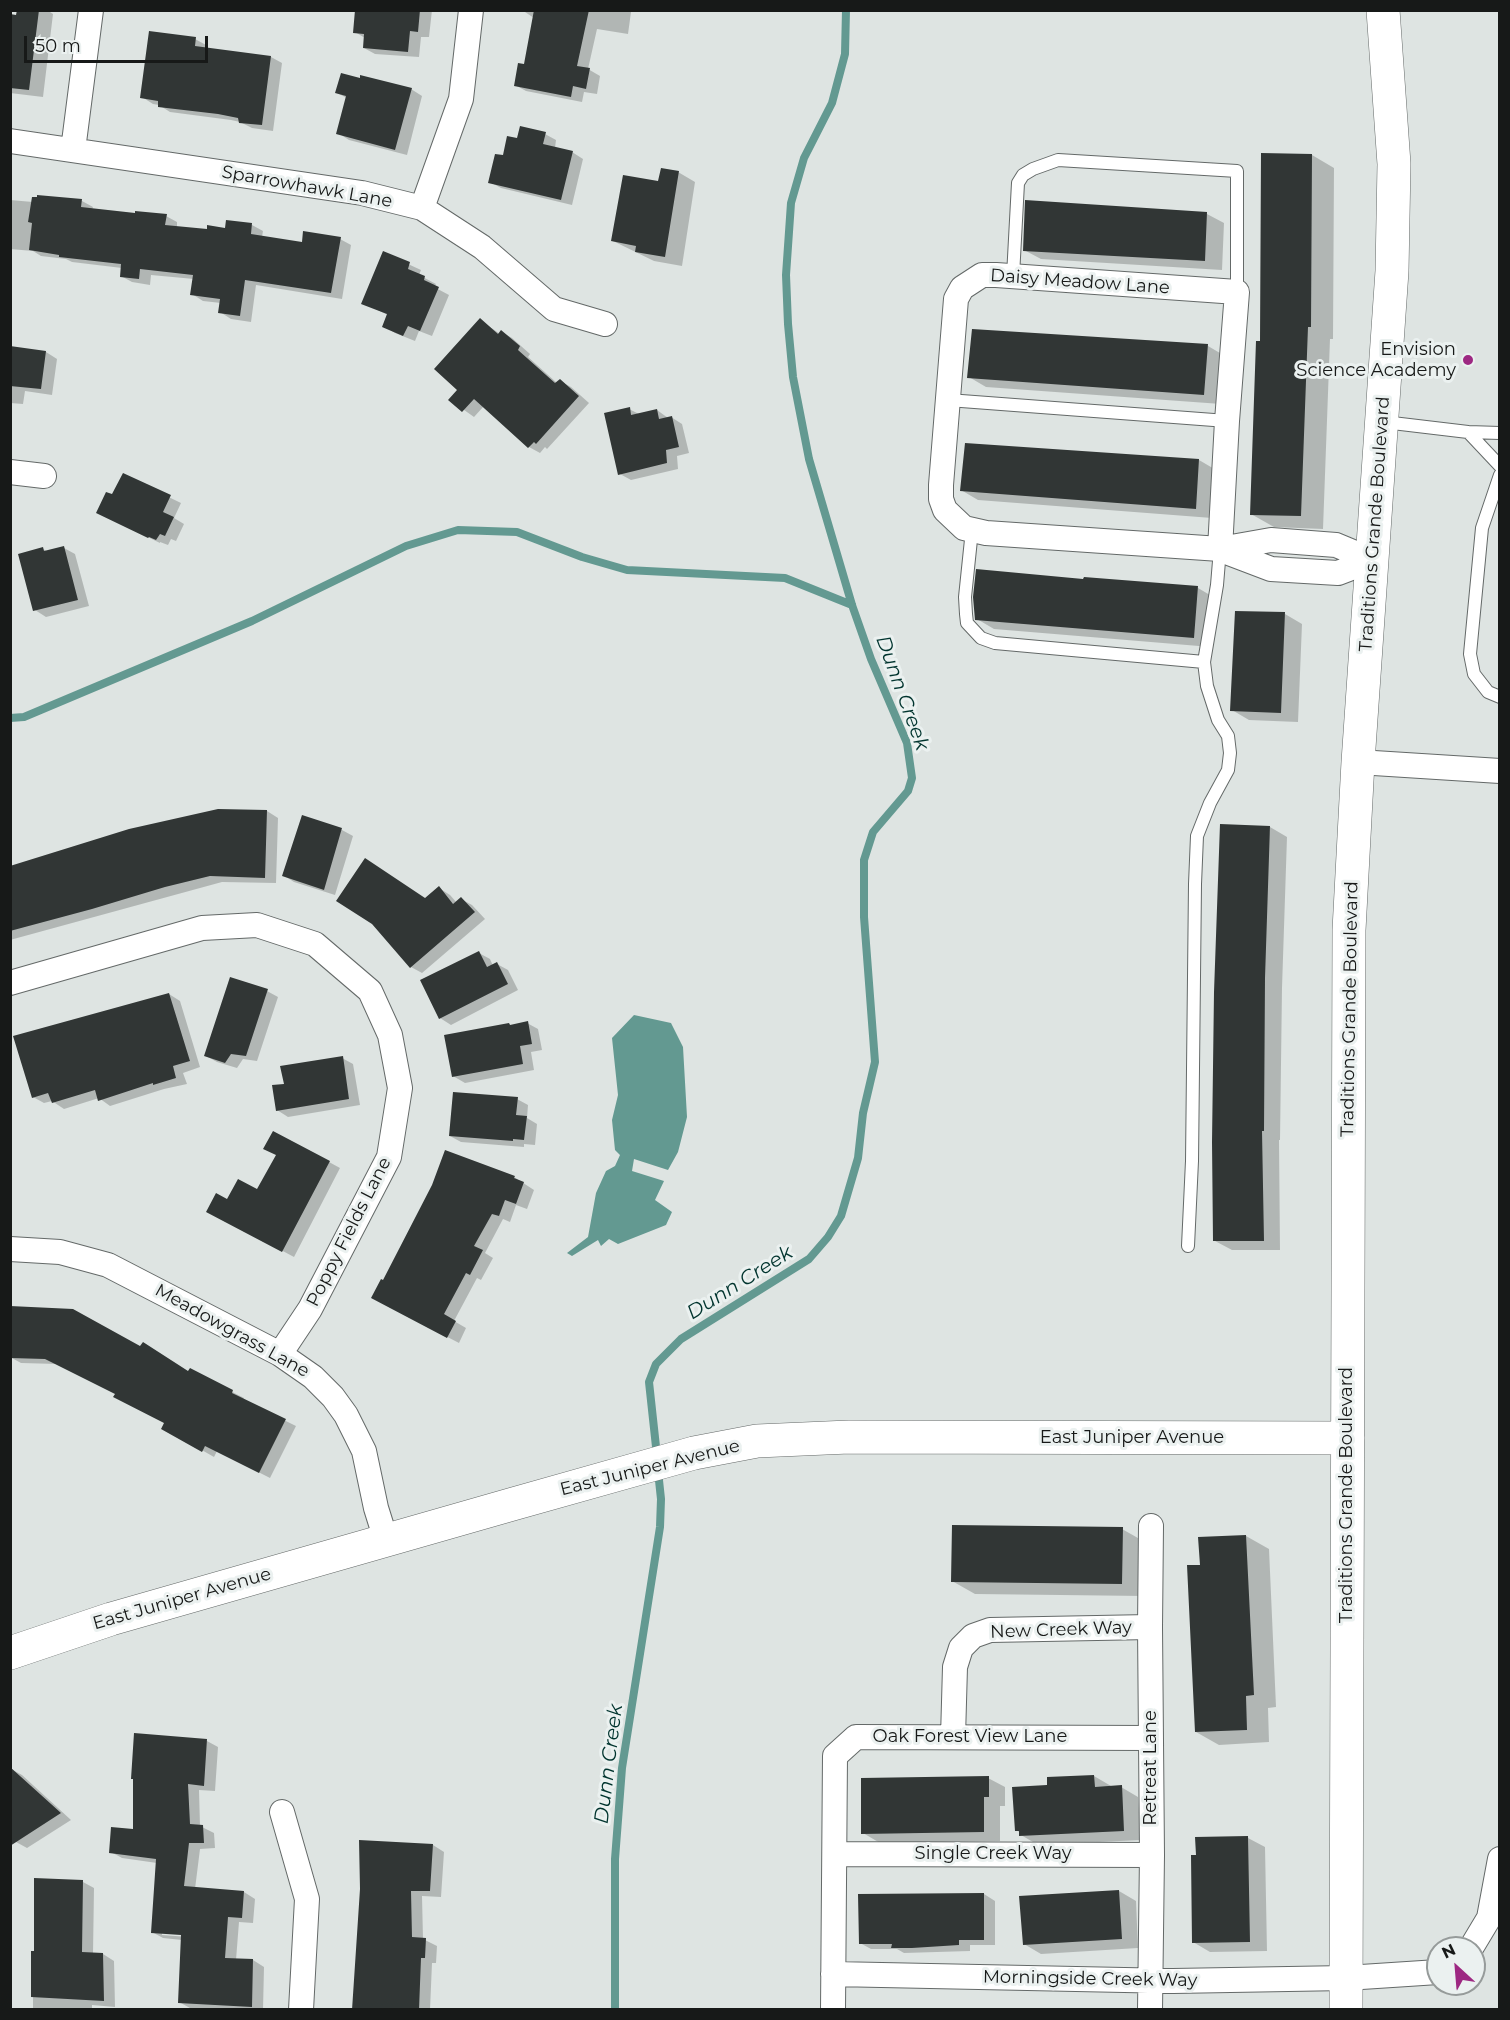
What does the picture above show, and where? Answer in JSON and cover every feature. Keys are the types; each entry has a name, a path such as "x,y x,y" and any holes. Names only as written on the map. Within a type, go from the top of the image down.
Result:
{"main road":[{"name":"Traditions Grande Boulevard","path":"1346,1994 1349,930 1358,762 1392,271 1394,164 1383,10"},
{"name":"East Juniper Avenue","path":"10,1653 111,1619 386,1540 694,1453 757,1441 849,1437 1348,1438"}],"street":[{"path":"73,150 91,10"},
{"path":"422,208 461,99 471,10"},
{"name":"Sparrowhawk Lane","path":"10,141 362,193 422,208 482,247 554,309 604,324"},
{"name":"Daisy Meadow Lane","path":"1237,292 1013,276 982,276 962,288 956,298 940,485 945,510 964,528 986,533 1220,549 1271,540 1336,545 1372,560"},
{"path":"1220,549 1237,292"},
{"path":"10,472 44,476"},
{"path":"1358,762 1500,771"},
{"name":"Poppy Fields Lane","path":"10,983 202,928 256,925 315,944 370,992 390,1035 400,1088 389,1157 310,1309 280,1354"},
{"name":"Meadowgrass Lane","path":"10,1249 60,1252 108,1264 280,1354 313,1377 333,1397 346,1415 364,1451 376,1508 386,1540"},
{"name":"Retreat Lane","path":"1150,2010 1151,1526"},
{"name":"New Creek Way","path":"953,1737 955,1666 961,1647 973,1636 990,1630 1150,1627"},
{"name":"Oak Forest View Lane","path":"833,2010 835,1756 856,1737 1151,1738"},
{"path":"282,1812 307,1899 301,2010"},
{"name":"Single Creek Way","path":"835,1854 1152,1855"},
{"path":"1478,1936 1489,1918 1500,1859"},
{"name":"Morningside Creek Way","path":"833,1974 1150,1980 1346,1994 1426,1975"}],"lane":[{"path":"1013,276 1018,183 1023,175 1033,169 1058,160 1237,171 1237,292"},
{"path":"948,400 1227,422"},
{"path":"1382,422 1500,434"},
{"path":"1468,432 1500,466"},
{"path":"1500,475 1482,528 1470,654 1474,674 1488,692 1500,697"},
{"path":"972,530 966,614 967,623 981,638 995,643 1204,662"},
{"path":"1188,1246 1192,1161 1197,836 1210,803 1228,770 1230,753 1228,736 1218,720 1207,686 1204,662 1217,585 1220,549"}],"water":[{"path":"634,1015 671,1023 683,1047 687,1117 678,1152 668,1170 634,1159 632,1171 664,1181 655,1200 672,1212 666,1225 618,1244 609,1239 601,1246 598,1240 572,1256 567,1253 588,1237 596,1193 606,1171 615,1166 620,1155 615,1150 612,1120 618,1095 612,1038"}],"building":[{"path":"17,10 39,10 29,90 10,88 10,14 16,15"},
{"path":"355,10 420,10 418,32 410,31 408,52 363,48 364,34 353,33"},
{"path":"534,10 589,10 577,66 590,68 586,89 573,86 571,97 514,86 518,63 524,64"},
{"path":"149,31 196,37 195,46 271,56 262,125 239,123 238,118 218,114 158,107 158,101 140,98"},
{"path":"341,73 360,78 360,75 412,88 395,150 336,134 346,96 335,93"},
{"path":"520,126 546,132 543,144 573,151 561,200 488,183 495,154 503,155 507,136 517,138"},
{"path":"1261,153 1312,154 1311,327 1308,327 1301,516 1250,515 1256,341 1260,341"},
{"path":"661,168 679,171 665,257 635,252 636,246 611,241 623,175 658,181"},
{"path":"37,195 82,199 81,207 167,214 165,225 207,229 207,225 225,228 226,220 252,223 251,234 302,242 303,231 341,237 331,293 245,280 240,316 218,313 220,299 190,295 193,275 140,269 139,279 120,277 121,264 59,257 59,255 29,250 32,223 28,222 32,197 37,197"},
{"path":"1025,200 1207,212 1205,261 1023,251"},
{"path":"383,251 410,262 408,269 425,276 424,280 439,287 420,331 408,326 403,336 382,327 387,314 361,304"},
{"path":"480,318 498,334 501,330 520,346 518,350 555,383 560,379 579,396 536,444 534,442 528,448 474,399 462,412 448,400 457,390 434,369"},
{"path":"972,329 1208,344 1204,395 967,378"},
{"path":"10,346 46,351 41,389 10,386"},
{"path":"630,407 631,415 657,409 659,419 672,416 679,447 666,450 667,463 618,475 604,413"},
{"path":"965,443 1199,459 1196,509 960,491"},
{"path":"123,473 171,495 163,512 174,517 165,536 160,534 156,540 148,538 96,513 106,492 112,494"},
{"path":"64,546 78,600 33,611 18,554 43,547 44,551"},
{"path":"976,569 1083,579 1084,577 1198,586 1194,638 975,620 973,597"},
{"path":"1235,611 1285,612 1281,713 1230,711"},
{"path":"218,809 267,810 265,878 210,876 10,931 10,866 129,829"},
{"path":"302,815 342,828 324,890 282,876"},
{"path":"1220,824 1270,826 1265,978 1264,1131 1262,1131 1264,1241 1213,1241 1214,992"},
{"path":"365,858 425,898 439,886 453,904 461,897 475,912 410,968 372,924 336,901"},
{"path":"479,951 487,967 497,962 508,984 439,1019 420,980"},
{"path":"230,977 268,989 246,1056 231,1054 225,1063 204,1056"},
{"path":"169,993 190,1061 173,1066 176,1078 98,1101 95,1090 52,1103 48,1093 32,1098 13,1036"},
{"path":"528,1021 532,1044 520,1046 523,1064 452,1077 444,1035"},
{"path":"343,1056 349,1099 276,1111 272,1085 284,1084 280,1066"},
{"path":"453,1092 518,1097 516,1115 527,1116 524,1140 449,1136"},
{"path":"273,1131 330,1161 282,1252 206,1212 216,1193 227,1199 238,1179 257,1189 276,1155 263,1149"},
{"path":"445,1150 515,1176 514,1178 524,1182 516,1204 505,1200 499,1216 492,1214 474,1246 483,1250 470,1275 466,1273 444,1314 456,1321 447,1338 371,1298 381,1279 383,1280 432,1185"},
{"path":"10,1306 73,1309 140,1346 143,1342 188,1371 190,1368 233,1390 232,1393 286,1419 259,1473 205,1446 202,1452 161,1429 164,1423 113,1397 115,1394 45,1359 10,1358"},
{"path":"952,1525 1123,1527 1122,1584 951,1582"},
{"path":"1246,1535 1254,1695 1246,1696 1247,1730 1195,1732 1187,1565 1200,1565 1198,1537"},
{"path":"134,1733 207,1739 204,1786 188,1784 190,1824 203,1825 204,1843 189,1843 184,1886 244,1891 242,1918 228,1917 225,1958 253,1959 252,2007 178,2003 181,1935 151,1933 156,1859 109,1853 111,1827 133,1829 133,1779 131,1779"},
{"path":"10,1767 61,1813 10,1846"},
{"path":"1094,1775 1095,1787 1122,1785 1124,1831 1019,1836 1019,1831 1015,1831 1012,1787 1047,1785 1047,1777"},
{"path":"989,1776 989,1797 984,1797 984,1832 861,1834 861,1778"},
{"path":"1248,1836 1250,1942 1192,1943 1191,1855 1196,1855 1195,1837"},
{"path":"359,1840 433,1844 430,1891 411,1891 412,1937 426,1938 425,1958 421,1958 419,2010 352,2010 360,1889"},
{"path":"34,1878 83,1880 82,1952 103,1953 104,2001 31,1997 31,1951 34,1951"},
{"path":"1119,1890 1122,1939 1023,1945 1019,1896"},
{"path":"984,1893 984,1940 959,1940 959,1945 912,1948 891,1948 892,1944 859,1944 858,1894"}],"waterway":[{"name":"Dunn Creek","path":"657,1456 649,1382 656,1364 681,1339 809,1259 828,1237 841,1216 858,1158 863,1113 875,1062 864,917 864,860 873,832 908,791 912,778 907,743 871,659 852,605 809,459 793,377 786,275 791,203 804,158 832,103 845,54 846,10"},
{"path":"10,718 24,717 252,621 406,546 458,530 517,532 582,557 627,570 785,578 852,605"},
{"name":"Dunn Creek","path":"615,2010 615,1859 622,1768 660,1527 661,1499 658,1471"}],"place":[{"name":"Envision Science Academy","path":"1468,360"}]}
